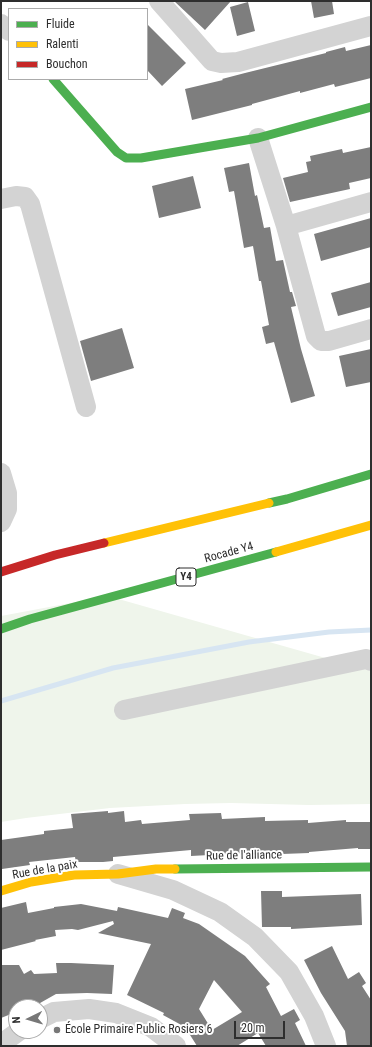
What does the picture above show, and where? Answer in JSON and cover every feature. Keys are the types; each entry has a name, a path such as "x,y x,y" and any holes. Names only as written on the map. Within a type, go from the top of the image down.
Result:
{"main road":[{"path":"54,80 117,152 126,158 141,158 258,138 371,107"},
{"path":"1,572 56,555 287,499 371,474"},
{"name":"Rocade Y4","path":"1,629 30,619 300,546 371,525"},
{"name":"Rue de l'alliance","path":"118,874 156,869 371,867"},
{"name":"Rue de la paix","path":"1,891 31,882 74,875 118,874"}],"street":[{"path":"159,1 212,60 222,63 238,62 371,26"},
{"path":"258,138 286,226 316,336 321,341 328,341 371,329"},
{"path":"1,199 16,196 25,197 30,204 86,407"},
{"path":"286,226 371,202"},
{"path":"1,473 7,493 7,509 1,522"},
{"path":"124,710 366,659 371,661"},
{"path":"118,874 173,890 220,912 255,936 290,972 314,1016 326,1046"},
{"path":"48,1015 54,1012 89,1009 116,1013 151,1027 176,1046"}],"shaded area":[{"path":"108,596 371,671 371,804 185,804 110,808 1,822 1,616"}],"building":[{"path":"174,1 231,1 205,30"},
{"path":"311,1 332,1 334,14 314,18"},
{"path":"248,2 255,31 237,36 230,7"},
{"path":"148,25 186,63 162,86 148,71"},
{"path":"371,45 371,78 335,87 334,84 300,93 300,91 192,120 185,89 345,47 346,51"},
{"path":"371,147 371,178 349,183 350,189 290,202 283,178 308,172 306,162 311,161 310,156 342,149 343,153"},
{"path":"249,163 255,196 257,195 264,228 270,227 276,261 283,260 290,292 292,292 296,306 291,307 301,349 315,396 291,403 274,342 266,344 262,327 269,325 253,246 244,248 234,191 229,192 224,168"},
{"path":"193,176 201,208 159,218 152,186"},
{"path":"371,218 371,247 321,261 314,234"},
{"path":"371,282 371,307 338,316 331,293"},
{"path":"122,328 134,368 91,381 80,341"},
{"path":"371,349 371,382 346,387 339,356"},
{"path":"108,811 108,813 124,811 125,822 141,820 142,824 190,820 189,814 221,813 222,819 265,817 265,821 308,820 308,823 346,820 346,822 371,822 371,849 358,848 309,853 282,854 282,851 191,856 191,850 113,857 113,861 103,862 76,862 75,857 29,862 30,865 2,869 1,840 44,834 44,831 73,828 71,814"},
{"path":"261,891 282,891 282,897 361,894 362,925 291,929 291,927 262,927"},
{"path":"26,902 28,913 54,907 81,904 117,911 118,907 168,918 172,908 185,913 183,918 199,924 245,956 270,984 266,987 281,1016 294,1009 300,1020 295,1023 306,1046 266,1046 258,1033 237,1046 197,1046 185,1027 163,1015 164,1013 127,995 151,944 98,933 114,924 113,921 78,930 55,930 56,936 35,940 36,941 1,950 1,908","holes":["214,980 242,1012 212,1030 199,1009"]},
{"path":"332,946 348,979 359,972 366,983 362,986 371,1000 371,1046 347,1046 345,1031 321,993 304,960"},
{"path":"56,963 114,965 112,994 56,994 47,999 8,999 8,1015 1,1018 1,965 19,965 24,974 31,970 34,974 57,973"}],"waterway":[{"path":"1,701 113,668 249,642 329,632 371,630"}],"traffic: fast":[{"path":"54,80 117,152 126,158 141,158 258,138 371,107"},
{"path":"269,503 371,474"},
{"path":"1,629 30,619 276,552"},
{"path":"175,869 371,867"}],"traffic: slow":[{"path":"104,543 269,503"},
{"path":"276,552 371,525"},
{"path":"1,891 31,882 74,875 118,874 156,869 175,869"}],"traffic: jam":[{"path":"1,572 55,555 104,543"}],"place":[{"name":"École Primaire Public Rosiers 6","path":"57,1030"}]}
